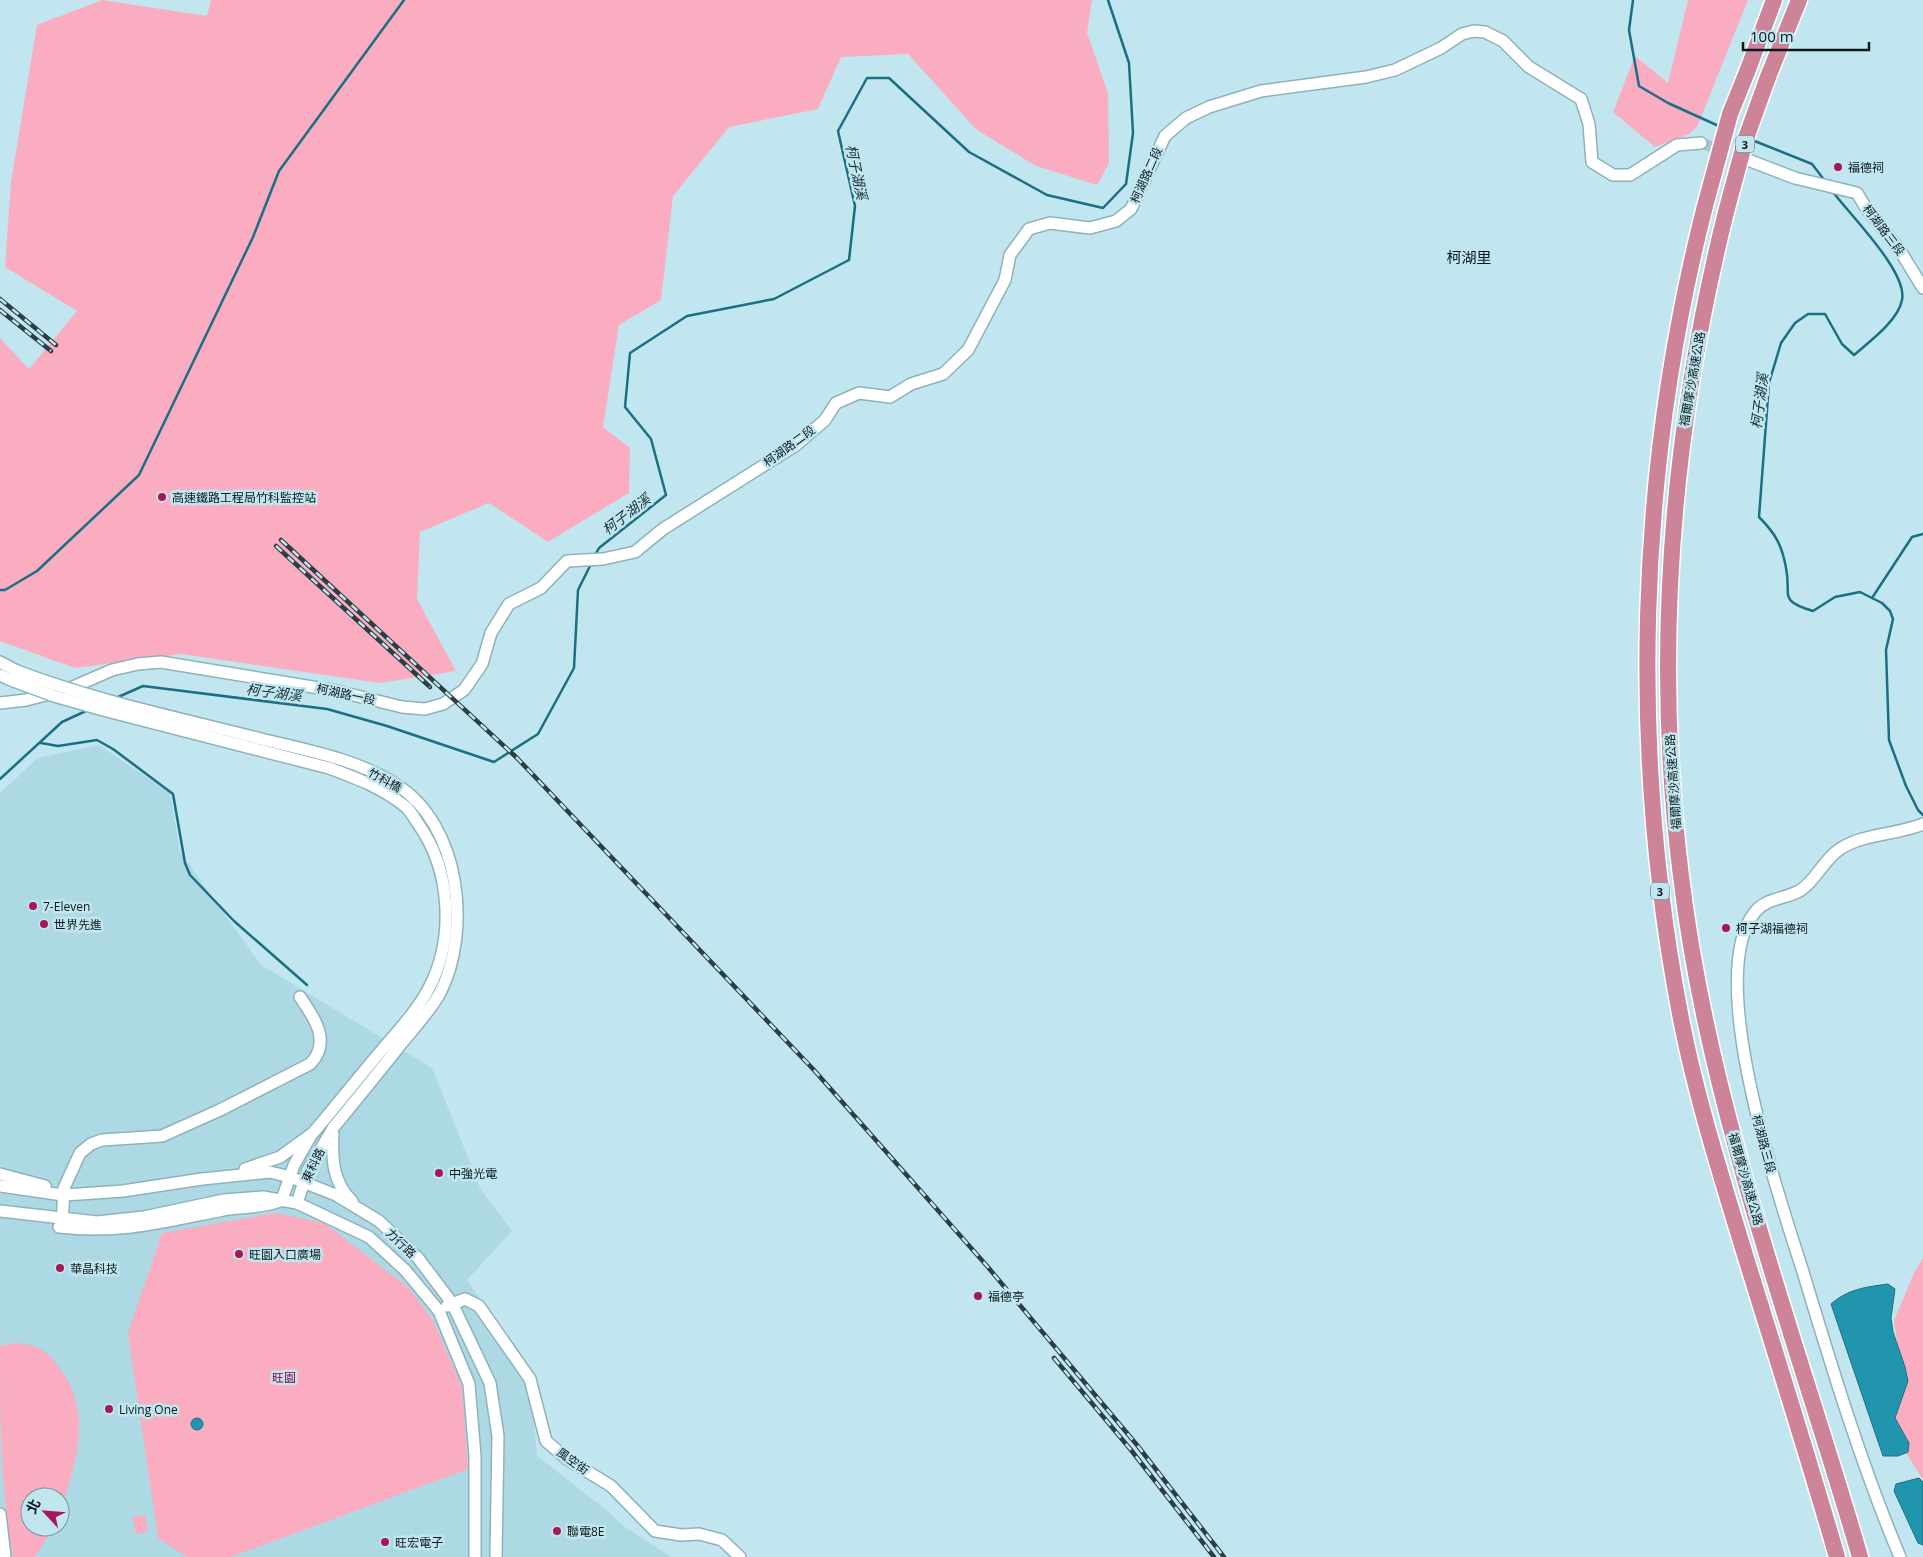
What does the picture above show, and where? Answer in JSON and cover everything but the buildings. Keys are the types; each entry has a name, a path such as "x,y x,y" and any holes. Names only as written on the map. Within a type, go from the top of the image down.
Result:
{"highway":[{"name":"福爾摩沙高速公路","path":"1774,0 1730,114 1694,246 1669,379 1659,448 1648,579 1648,714 1653,831 1661,902 1685,1037 1720,1170 1837,1557"},
{"name":"福爾摩沙高速公路","path":"1799,0 1746,138 1726,212 1688,386 1680,447 1671,559 1668,717 1681,878 1700,990 1737,1153 1860,1557"}],"street":[{"name":"柯湖路二段","path":"567,561 603,559 635,552 663,529 796,445 825,420 836,403 859,393 890,397 912,384 943,374 968,350 1004,280 1010,255 1029,229 1050,223 1090,228 1116,221 1131,209 1164,136 1186,118 1209,107 1261,91 1366,77 1395,70 1441,48 1462,34 1474,31 1485,32 1504,41 1529,67 1581,99 1589,124 1592,162 1601,170 1613,175 1630,175 1677,145 1701,143"},
{"name":"柯湖路三段","path":"1748,160 1770,170 1857,193 1866,208 1899,249 1923,288"},
{"name":"柯湖路一段","path":"0,703 26,700 66,690 112,670 161,662 337,691 402,707 425,709 443,704 464,690 482,664 491,633 509,604 542,588 567,561"},
{"path":"0,662 14,676"},
{"path":"0,675 14,676"},
{"name":"竹科橋","path":"14,676 332,757 398,785 420,805 439,834 452,867 457,909 454,955 440,993 417,1025 333,1128"},
{"name":"竹科橋","path":"14,676 54,696 329,768 360,780 388,793 408,809 428,839 441,870 446,910 442,950 429,987 408,1019 313,1133"},
{"name":"柯湖路三段","path":"1900,1557 1876,1498 1838,1388 1770,1167 1746,1061 1738,1009 1738,974 1741,942 1755,912 1765,904 1800,890 1840,849 1851,843 1920,825"},
{"path":"62,1223 63,1191 80,1153 91,1144 102,1140 162,1136 220,1110 310,1064 318,1052 321,1043 318,1024 300,996"},
{"path":"333,1128 332,1158 335,1175 350,1198 364,1211"},
{"name":"東科路","path":"297,1203 308,1170 333,1128"},
{"path":"202,1179 257,1166 280,1157 313,1133"},
{"name":"東科路","path":"282,1199 290,1177 313,1133"},
{"name":"力行路","path":"0,1186 80,1194 123,1191 202,1179 270,1172 290,1177 336,1195 379,1221 418,1258 452,1303 490,1382 498,1436 496,1557"},
{"name":"力行路","path":"0,1174 63,1191"},
{"path":"0,1211 97,1230 148,1226 225,1210 268,1205 282,1199"},
{"name":"力行路","path":"282,1199 297,1203 369,1237 405,1270 439,1311 469,1384 474,1456 475,1557"},
{"path":"0,1219 62,1223"},
{"name":"風空街","path":"452,1303 465,1299 479,1306 530,1379 546,1441 567,1459 612,1486 655,1531 682,1535 699,1534 722,1540 740,1557"},
{"path":"439,1311 452,1303"},
{"path":"0,1514 5,1557"}],"shaded area":[{"path":"99,745 170,793 180,852 261,965 432,1068 481,1190 512,1231 467,1280 529,1369 537,1456 604,1508 625,1527 671,1557 0,1557 0,793 38,758"}],"green space":[{"path":"102,0 207,16 211,0 1092,0 1087,33 1108,93 1109,163 1097,185 1036,166 976,129 908,54 841,57 818,109 729,127 673,196 661,300 619,325 603,427 630,448 629,493 548,542 489,503 420,532 417,599 456,671 380,683 181,654 75,668 0,641 0,338 29,369 77,311 5,267 11,182 37,25"},
{"path":"1688,0 1748,0 1697,127 1689,134 1655,147 1613,112 1635,56 1668,83"},
{"name":"旺園","path":"276,1213 324,1223 408,1287 433,1320 462,1387 468,1469 231,1557 187,1557 158,1538 128,1333 162,1233"},
{"path":"1923,1258 1923,1480 1892,1430 1900,1363 1894,1321 1913,1275"},
{"path":"14,1343 34,1346 54,1361 70,1384 79,1420 79,1438 68,1487 20,1487 20,1537 48,1537 35,1557 13,1557 3,1478 0,1346"},
{"path":"145,1515 148,1531 136,1534 132,1517"}],"water":[{"path":"1888,1284 1895,1289 1891,1318 1893,1332 1908,1381 1895,1418 1909,1443 1908,1452 1898,1456 1883,1456 1831,1304 1851,1292"},
{"path":"195,1418 199,1418 203,1424 199,1430 195,1430 191,1426 191,1422"},
{"path":"1919,1478 1923,1482 1923,1545 1918,1543 1894,1491 1896,1484"}],"waterway":[{"path":"0,590 5,590 37,571 139,475 253,237 279,171 404,0"},
{"name":"柯子湖溪","path":"595,555 599,548 666,495 651,439 625,407 630,353 687,316 774,299 849,260 855,206 838,131 867,78 889,78 969,152 1047,195 1103,208 1126,184 1133,133 1129,63 1108,0"},
{"name":"柯子湖溪","path":"1633,0 1629,30 1639,86 1668,103 1721,127"},
{"name":"柯子湖溪","path":"1752,140 1812,164 1825,181"},
{"name":"柯子湖溪","path":"1833,192 1887,260 1901,288 1902,300 1895,316 1889,323 1854,355 1842,344 1825,314 1808,314 1795,323 1781,343 1769,383 1759,517 1774,534 1780,546 1786,568 1788,596 1794,604 1813,611 1835,597 1860,592 1882,603 1890,611 1893,619 1886,650 1889,740 1906,786 1918,810 1923,815"},
{"path":"1872,598 1912,537 1923,534"},
{"name":"柯子湖溪","path":"116,698 143,686 327,709 387,726 494,762 538,734 574,668 578,590 591,564"},
{"name":"柯子湖溪","path":"0,779 62,722 88,710"},
{"path":"41,743 58,746 97,740 113,749 173,794 185,863 190,875 234,921 307,985"}],"tunnel":[{"path":"1701,143 1746,159"}],"railway":[{"path":"0,299 56,345"},
{"path":"0,310 51,351"},
{"path":"281,540 517,758 813,1069 987,1266 1137,1445 1224,1557"},
{"path":"276,546 430,687"},
{"path":"1054,1358 1131,1450 1214,1557"}],"place":[{"name":"福德祠","path":"1838,167"},
{"name":"高速鐵路工程局竹科監控站","path":"162,497"},
{"name":"7-Eleven","path":"33,906"},
{"name":"世界先進","path":"44,924"},
{"name":"柯子湖福德祠","path":"1726,928"},
{"name":"中強光電","path":"439,1173"},
{"name":"旺園入口廣場","path":"239,1254"},
{"name":"華晶科技","path":"60,1268"},
{"name":"福德亭","path":"978,1296"},
{"name":"Living One","path":"109,1409"},
{"name":"聯電8E","path":"557,1531"},
{"name":"旺宏電子","path":"385,1542"}],"district":[{"name":"柯湖里","path":"1469,257"}]}
